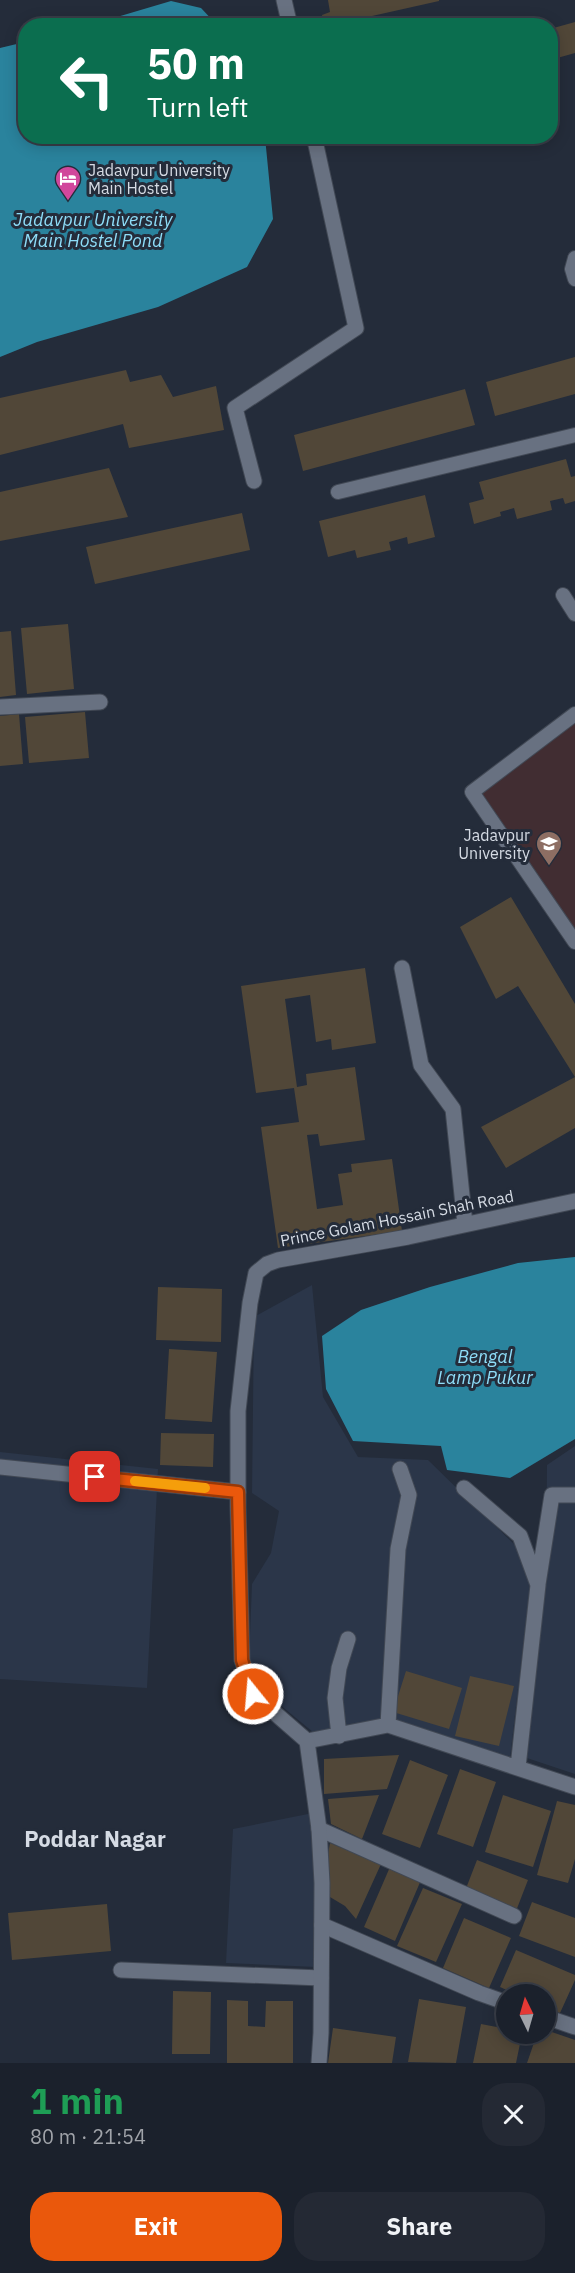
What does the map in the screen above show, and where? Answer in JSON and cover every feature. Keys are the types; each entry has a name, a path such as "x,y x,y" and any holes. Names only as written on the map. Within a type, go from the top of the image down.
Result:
{"street":[{"path":"284,0 288,18"},
{"path":"254,481 235,408 356,328 316,144"},
{"path":"0,707 100,702"},
{"path":"402,968 421,1065 453,1109 465,1224"},
{"name":"Prince Golam Hossain Shah Road","path":"307,1741 253,1694 242,1660 238,1411 249,1303 256,1273 267,1264 278,1260 408,1237 575,1201"},
{"path":"0,1467 238,1492"},
{"path":"388,1725 398,1549 409,1495 400,1469"},
{"path":"464,1488 520,1536 538,1585"},
{"path":"518,1767 538,1585 552,1495 575,1495"},
{"path":"339,1736 335,1698 339,1668 348,1639"},
{"path":"319,2063 322,1925 319,1829 307,1741 388,1725 575,1786"},
{"path":"319,1829 514,1916"},
{"path":"322,1925 496,1999"},
{"path":"121,1970 321,1978"},
{"path":"556,2020 575,2027"}],"lane":[{"path":"575,258 572,269 575,279"},
{"path":"338,492 575,435"},
{"path":"563,595 575,614"},
{"path":"575,714 472,792 575,942"}],"shaded area":[{"name":"Jadavpur University","path":"575,715 575,942 472,792"},
{"path":"312,1285 323,1397 358,1457 428,1460 516,1546 530,1585 510,1758 390,1717 313,1732 262,1690 249,1661 252,1584 271,1553 279,1511 252,1493 254,1317"},
{"path":"575,1446 575,1774 527,1758 546,1580 547,1465"},
{"path":"0,1452 158,1469 147,1688 0,1679"},
{"path":"313,1813 316,1967 226,1963 233,1829"}],"water":[{"path":"171,1 201,8 210,18 114,18"},
{"name":"Jadavpur University Main Hostel Pond","path":"18,44 18,144 266,144 273,219 247,267 158,307 37,342 0,357 0,48"},
{"name":"Bengal Lamp Pukur","path":"575,1257 575,1439 510,1478 447,1470 441,1446 353,1441 326,1389 322,1336 361,1310 430,1287 518,1263"}],"building":[{"path":"328,0 439,0 372,16 372,18 323,18 322,15 330,12"},
{"path":"575,22 575,53 558,58 558,27"},
{"path":"575,357 575,394 495,416 486,382"},
{"path":"126,370 130,382 161,375 173,397 216,386 224,430 129,448 123,424 0,455 0,398"},
{"path":"465,389 475,425 303,471 294,435"},
{"path":"566,459 571,477 575,476 575,501 565,504 563,498 550,501 552,510 517,519 514,508 500,512 501,516 474,524 469,503 484,499 479,482"},
{"path":"109,468 128,517 0,541 0,492"},
{"path":"425,495 435,537 408,544 407,537 389,542 391,550 357,558 355,550 328,557 319,521"},
{"path":"242,513 250,550 95,584 86,547"},
{"path":"68,624 74,689 27,694 21,628"},
{"path":"11,631 16,695 0,697 0,632"},
{"path":"85,712 89,758 29,763 25,717"},
{"path":"19,714 23,764 0,766 0,716"},
{"path":"511,897 575,1004 575,1077 518,986 496,999 460,927"},
{"path":"365,968 376,1043 332,1050 331,1039 316,1042 310,995 285,999 297,1087 307,1085 306,1074 355,1067 365,1140 320,1146 318,1134 307,1135 317,1209 343,1205 338,1174 352,1172 351,1164 392,1159 402,1231 278,1248 261,1127 299,1122 294,1088 256,1093 241,986"},
{"path":"575,1077 575,1128 506,1168 481,1127"},
{"path":"158,1287 222,1289 221,1342 156,1340"},
{"path":"169,1349 217,1352 212,1422 165,1419"},
{"path":"161,1433 214,1434 213,1467 160,1465"},
{"path":"406,1671 462,1688 449,1729 393,1712"},
{"path":"470,1676 514,1686 499,1746 455,1736"},
{"path":"399,1755 387,1789 324,1794 324,1759"},
{"path":"410,1760 448,1775 420,1848 382,1834"},
{"path":"460,1769 496,1782 473,1847 437,1834"},
{"path":"379,1795 362,1839 331,1824 328,1799"},
{"path":"503,1795 551,1811 533,1867 485,1852"},
{"path":"557,1801 575,1805 575,1859 568,1883 537,1875"},
{"path":"330,1843 381,1864 356,1919 345,1906 325,1894 325,1870"},
{"path":"477,1860 528,1880 516,1911 465,1891"},
{"path":"390,1867 421,1880 395,1941 364,1927"},
{"path":"423,1888 462,1904 436,1962 397,1946"},
{"path":"532,1902 575,1918 575,1957 519,1936"},
{"path":"107,1904 111,1951 12,1960 8,1913"},
{"path":"464,1918 511,1938 489,1988 443,1968"},
{"path":"516,1950 575,1975 575,1980 560,2013 556,2011 556,1984 501,1984"},
{"path":"173,1991 211,1992 210,2054 172,2054"},
{"path":"419,1999 466,2007 456,2063 408,2062"},
{"path":"227,2000 248,2001 248,2026 265,2027 266,2001 293,2001 293,2063 227,2063"},
{"path":"481,2024 496,2027 496,2044 520,2044 516,2063 473,2063"},
{"path":"333,2028 396,2037 392,2063 328,2063"},
{"path":"556,2033 575,2040 575,2063 527,2063 534,2044 556,2044"}],"slow traffic":[{"path":"135,1481 205,1488"}],"place":[{"name":"Jadavpur University Main Hostel","path":"68,202"},
{"name":"Jadavpur University","path":"549,867"}],"district":[{"name":"Poddar Nagar","path":"95,1838"}],"route":[{"path":"95,1477 238,1492 242,1660 253,1694"}]}
